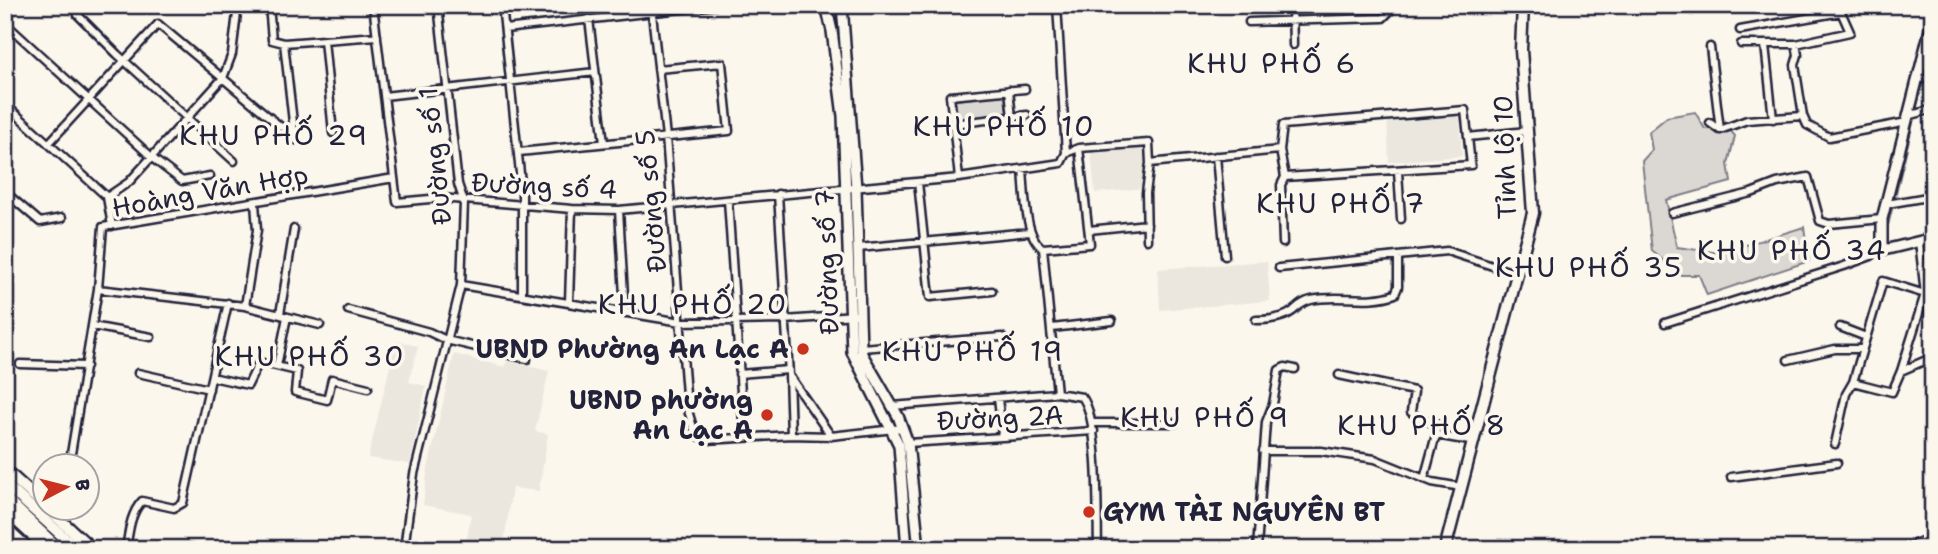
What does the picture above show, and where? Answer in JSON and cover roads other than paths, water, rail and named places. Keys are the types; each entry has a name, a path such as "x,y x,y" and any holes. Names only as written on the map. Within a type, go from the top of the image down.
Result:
{"main road":[{"name":"Đường số 7","path":"826,5 843,116 854,315 862,354 892,406 898,429 907,549"},
{"name":"Đường số 7","path":"842,5 858,248 852,352 908,443 919,549"},
{"name":"Tỉnh lộ 10","path":"1445,549 1533,213 1521,50 1523,5"},
{"path":"1933,18 1926,79 1908,119 1891,203 1882,219 1882,248 1888,249 1933,238"},
{"path":"5,470 32,495"},
{"path":"5,484 77,549"},
{"path":"5,498 59,549"},
{"path":"5,510 47,549"},
{"path":"54,529 56,522"},
{"path":"66,522 92,549"},
{"path":"1906,549 1933,538"}],"street":[{"path":"74,5 78,15 124,60 234,161"},
{"path":"107,197 129,182 223,78 232,54 238,5"},
{"path":"269,5 272,40 284,43 377,36"},
{"path":"373,5 394,178"},
{"name":"Đường số 1","path":"404,549 414,474 461,285 464,202 458,184 438,5"},
{"path":"502,5 523,204 522,294"},
{"path":"505,29 652,8 716,5"},
{"path":"1057,5 1066,153 1079,148 1149,143 1147,240"},
{"path":"1292,5 1293,46"},
{"path":"1248,22 1383,18 1394,8 1393,5"},
{"path":"1691,10 1725,5"},
{"name":"Đường số 5","path":"652,8 666,137 687,407 695,434 706,440 791,435 831,436 898,429"},
{"path":"1740,30 1840,8 1850,32 1796,44 1741,44"},
{"path":"589,19 604,143"},
{"path":"5,23 182,181 210,176"},
{"path":"49,143 158,24 281,127"},
{"path":"324,40 333,133"},
{"path":"284,43 295,140"},
{"path":"1796,44 1798,55 1795,65 1803,116 1807,125 1829,137 1908,119 1933,109"},
{"path":"1765,46 1773,119"},
{"path":"1710,47 1720,130"},
{"path":"519,152 729,131 722,63 658,69"},
{"path":"384,96 596,72"},
{"path":"959,178 950,96 1025,89"},
{"path":"1009,90 1012,117"},
{"path":"5,104 107,197 112,226"},
{"path":"1283,243 1281,185 1285,177 1280,150 1283,125 1465,110 1471,165 1398,172 1285,177"},
{"path":"953,124 1027,115"},
{"path":"1720,130 1747,120 1803,116"},
{"path":"1710,123 1720,130"},
{"path":"1468,137 1528,131"},
{"path":"1023,169 1030,232 1035,242 1043,248 1090,244 1079,148"},
{"path":"1150,163 1280,150"},
{"name":"Đường số 4","path":"394,178 397,202 441,198 464,202 619,211 959,178 1061,163 1066,153"},
{"path":"1216,156 1225,256"},
{"path":"1398,172 1401,219"},
{"path":"1672,213 1751,193 1777,183 1808,177 1820,221 1829,224 1882,219"},
{"name":"Hoàng Văn Hợp","path":"72,452 98,289 103,227 394,178"},
{"path":"918,182 930,297 992,291"},
{"path":"5,192 40,222 62,218"},
{"path":"778,194 791,435"},
{"path":"1891,203 1933,195"},
{"path":"728,200 744,437"},
{"path":"245,306 257,230 255,203"},
{"path":"569,302 572,209"},
{"path":"619,211 625,313"},
{"path":"1089,230 1147,224"},
{"path":"277,366 294,229"},
{"path":"858,248 1030,232"},
{"path":"1853,382 1892,393 1925,294 1919,241"},
{"path":"1043,248 1057,393"},
{"path":"1665,323 1871,256 1882,248"},
{"path":"1279,268 1447,251 1517,274"},
{"path":"1256,320 1270,320 1291,313 1300,303 1312,299 1383,298 1395,294 1398,287 1398,257"},
{"path":"1835,444 1846,394 1853,382 1883,281 1925,294"},
{"path":"461,285 681,321 785,320 854,315"},
{"path":"98,289 228,303 320,325"},
{"path":"126,549 131,522 142,501 174,508 183,503 228,303"},
{"path":"348,310 429,332 446,340 527,359"},
{"path":"1052,328 1112,321"},
{"path":"92,326 151,337"},
{"path":"1840,327 1866,337"},
{"path":"861,348 1002,337"},
{"path":"1788,360 1835,349 1863,349"},
{"path":"1901,371 1933,357"},
{"path":"212,377 248,385 258,362 298,371 295,392 327,400 332,379 368,388"},
{"path":"20,364 86,366"},
{"path":"1257,549 1266,422 1273,404 1279,370 1285,367 1295,369"},
{"path":"138,373 209,389"},
{"path":"739,373 789,373"},
{"path":"789,373 831,436"},
{"path":"1339,375 1415,391 1411,412 1436,424 1436,435 1424,479"},
{"path":"892,406 1057,393 1082,397 1088,404 1093,427 1098,549"},
{"path":"998,398 1002,436"},
{"name":"Đường 2A","path":"908,443 1093,427 1175,423"},
{"path":"1436,435 1475,442"},
{"path":"1263,451 1321,451 1375,459 1424,479 1461,487"},
{"path":"1731,477 1837,463"}],"waterway":[{"path":"1886,233 1933,40"}],"place":[{"name":"UBND Phường An Lạc A","path":"803,349"},
{"name":"UBND phường An Lạc A","path":"767,415"},
{"name":"GYM TÀI NGUYÊN BT","path":"1089,512"}],"district":[{"name":"KHU PHỐ 6","path":"1272,63"},
{"name":"KHU PHỐ 10","path":"1004,126"},
{"name":"KHU PHỐ 29","path":"274,135"},
{"name":"KHU PHỐ 7","path":"1341,203"},
{"name":"KHU PHỐ 34","path":"1792,250"},
{"name":"KHU PHỐ 35","path":"1589,267"},
{"name":"KHU PHỐ 20","path":"693,304"},
{"name":"KHU PHỐ 19","path":"973,351"},
{"name":"KHU PHỐ 30","path":"310,356"},
{"name":"KHU PHỐ 9","path":"1205,417"},
{"name":"KHU PHỐ 8","path":"1422,425"}]}
